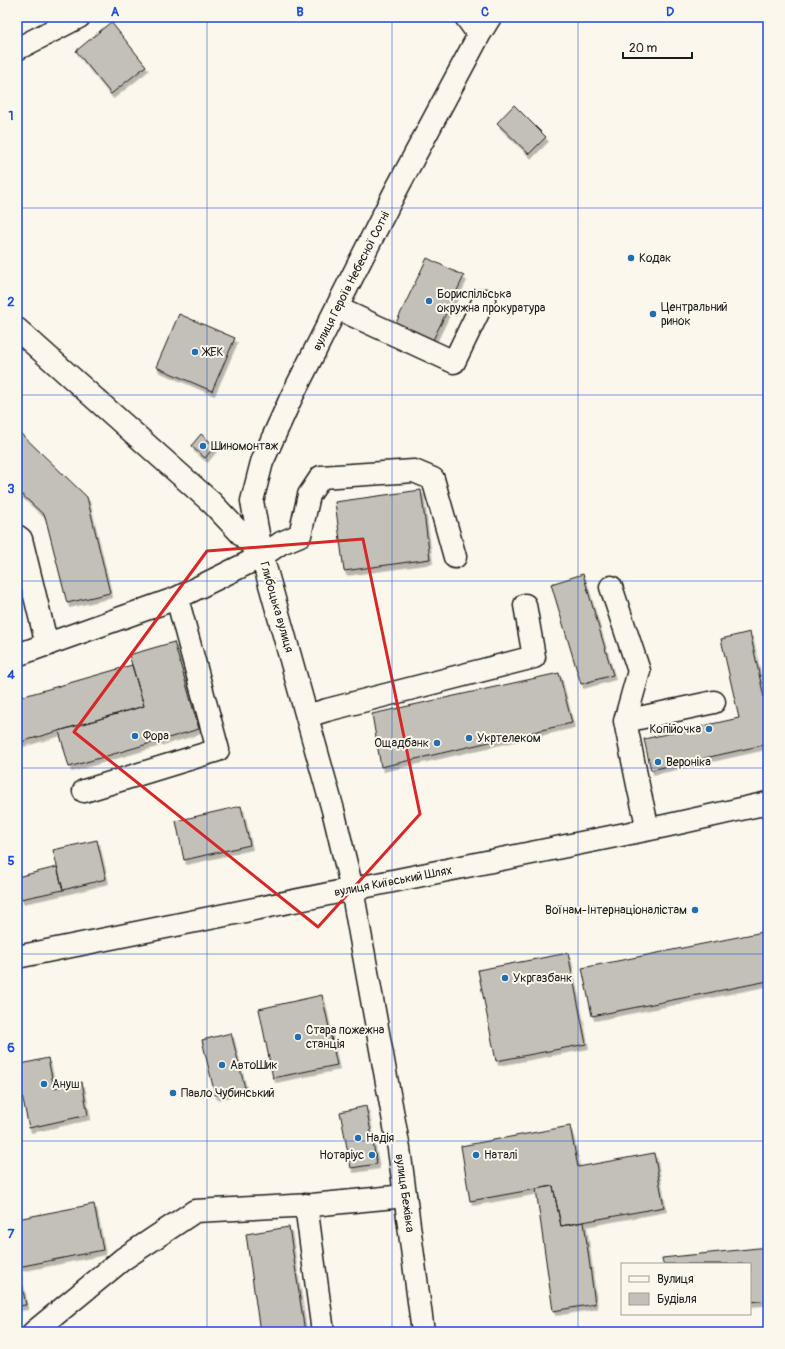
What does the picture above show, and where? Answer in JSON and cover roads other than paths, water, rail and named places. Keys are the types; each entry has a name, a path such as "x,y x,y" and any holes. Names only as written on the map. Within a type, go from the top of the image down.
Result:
{"main road":[{"path":"17,49 79,17"},
{"path":"466,17 484,26"},
{"name":"вулиця Героїв Небесної Сотні","path":"262,556 252,502 262,462 291,398 394,194 484,26"},
{"path":"337,308 454,362 484,300"},
{"name":"Глибоцька вулиця","path":"17,329 212,503 262,556 333,810 352,889"},
{"path":"17,655 177,598 262,556 281,543 300,535 309,495 321,477 414,471 433,479 456,557"},
{"path":"17,536 21,539 47,644"},
{"path":"611,587 639,671 625,721 638,790 648,829"},
{"path":"84,791 218,750 177,598"},
{"path":"307,716 534,657 525,605"},
{"path":"625,721 714,702"},
{"name":"вулиця Київський Шлях","path":"17,957 648,829 768,803"},
{"name":"вулиця Бежівка","path":"352,889 399,1149 423,1332"},
{"path":"34,1332 123,1259 195,1211 306,1205 405,1196"},
{"path":"306,1205 323,1332"}],"place":[{"name":"Кодак","path":"631,258"},
{"name":"Бориспільська окружна прокуратура","path":"429,301"},
{"name":"Центральний ринок","path":"653,314"},
{"name":"ЖЕК","path":"195,352"},
{"name":"Шиномонтаж","path":"203,446"},
{"name":"Копійочка","path":"709,729"},
{"name":"Фора","path":"135,736"},
{"name":"Укртелеком","path":"469,738"},
{"name":"Ощадбанк","path":"437,743"},
{"name":"Вероніка","path":"658,762"},
{"name":"Воїнам-Інтернаціоналістам","path":"695,910"},
{"name":"Укргазбанк","path":"505,978"},
{"name":"Стара пожежна станція","path":"298,1037"},
{"name":"АвтоШик","path":"222,1065"},
{"name":"Ануш","path":"44,1084"},
{"name":"Павло Чубинський","path":"173,1093"},
{"name":"Надія","path":"358,1138"},
{"name":"Нотаріус","path":"372,1155"},
{"name":"Наталі","path":"476,1155"}]}
